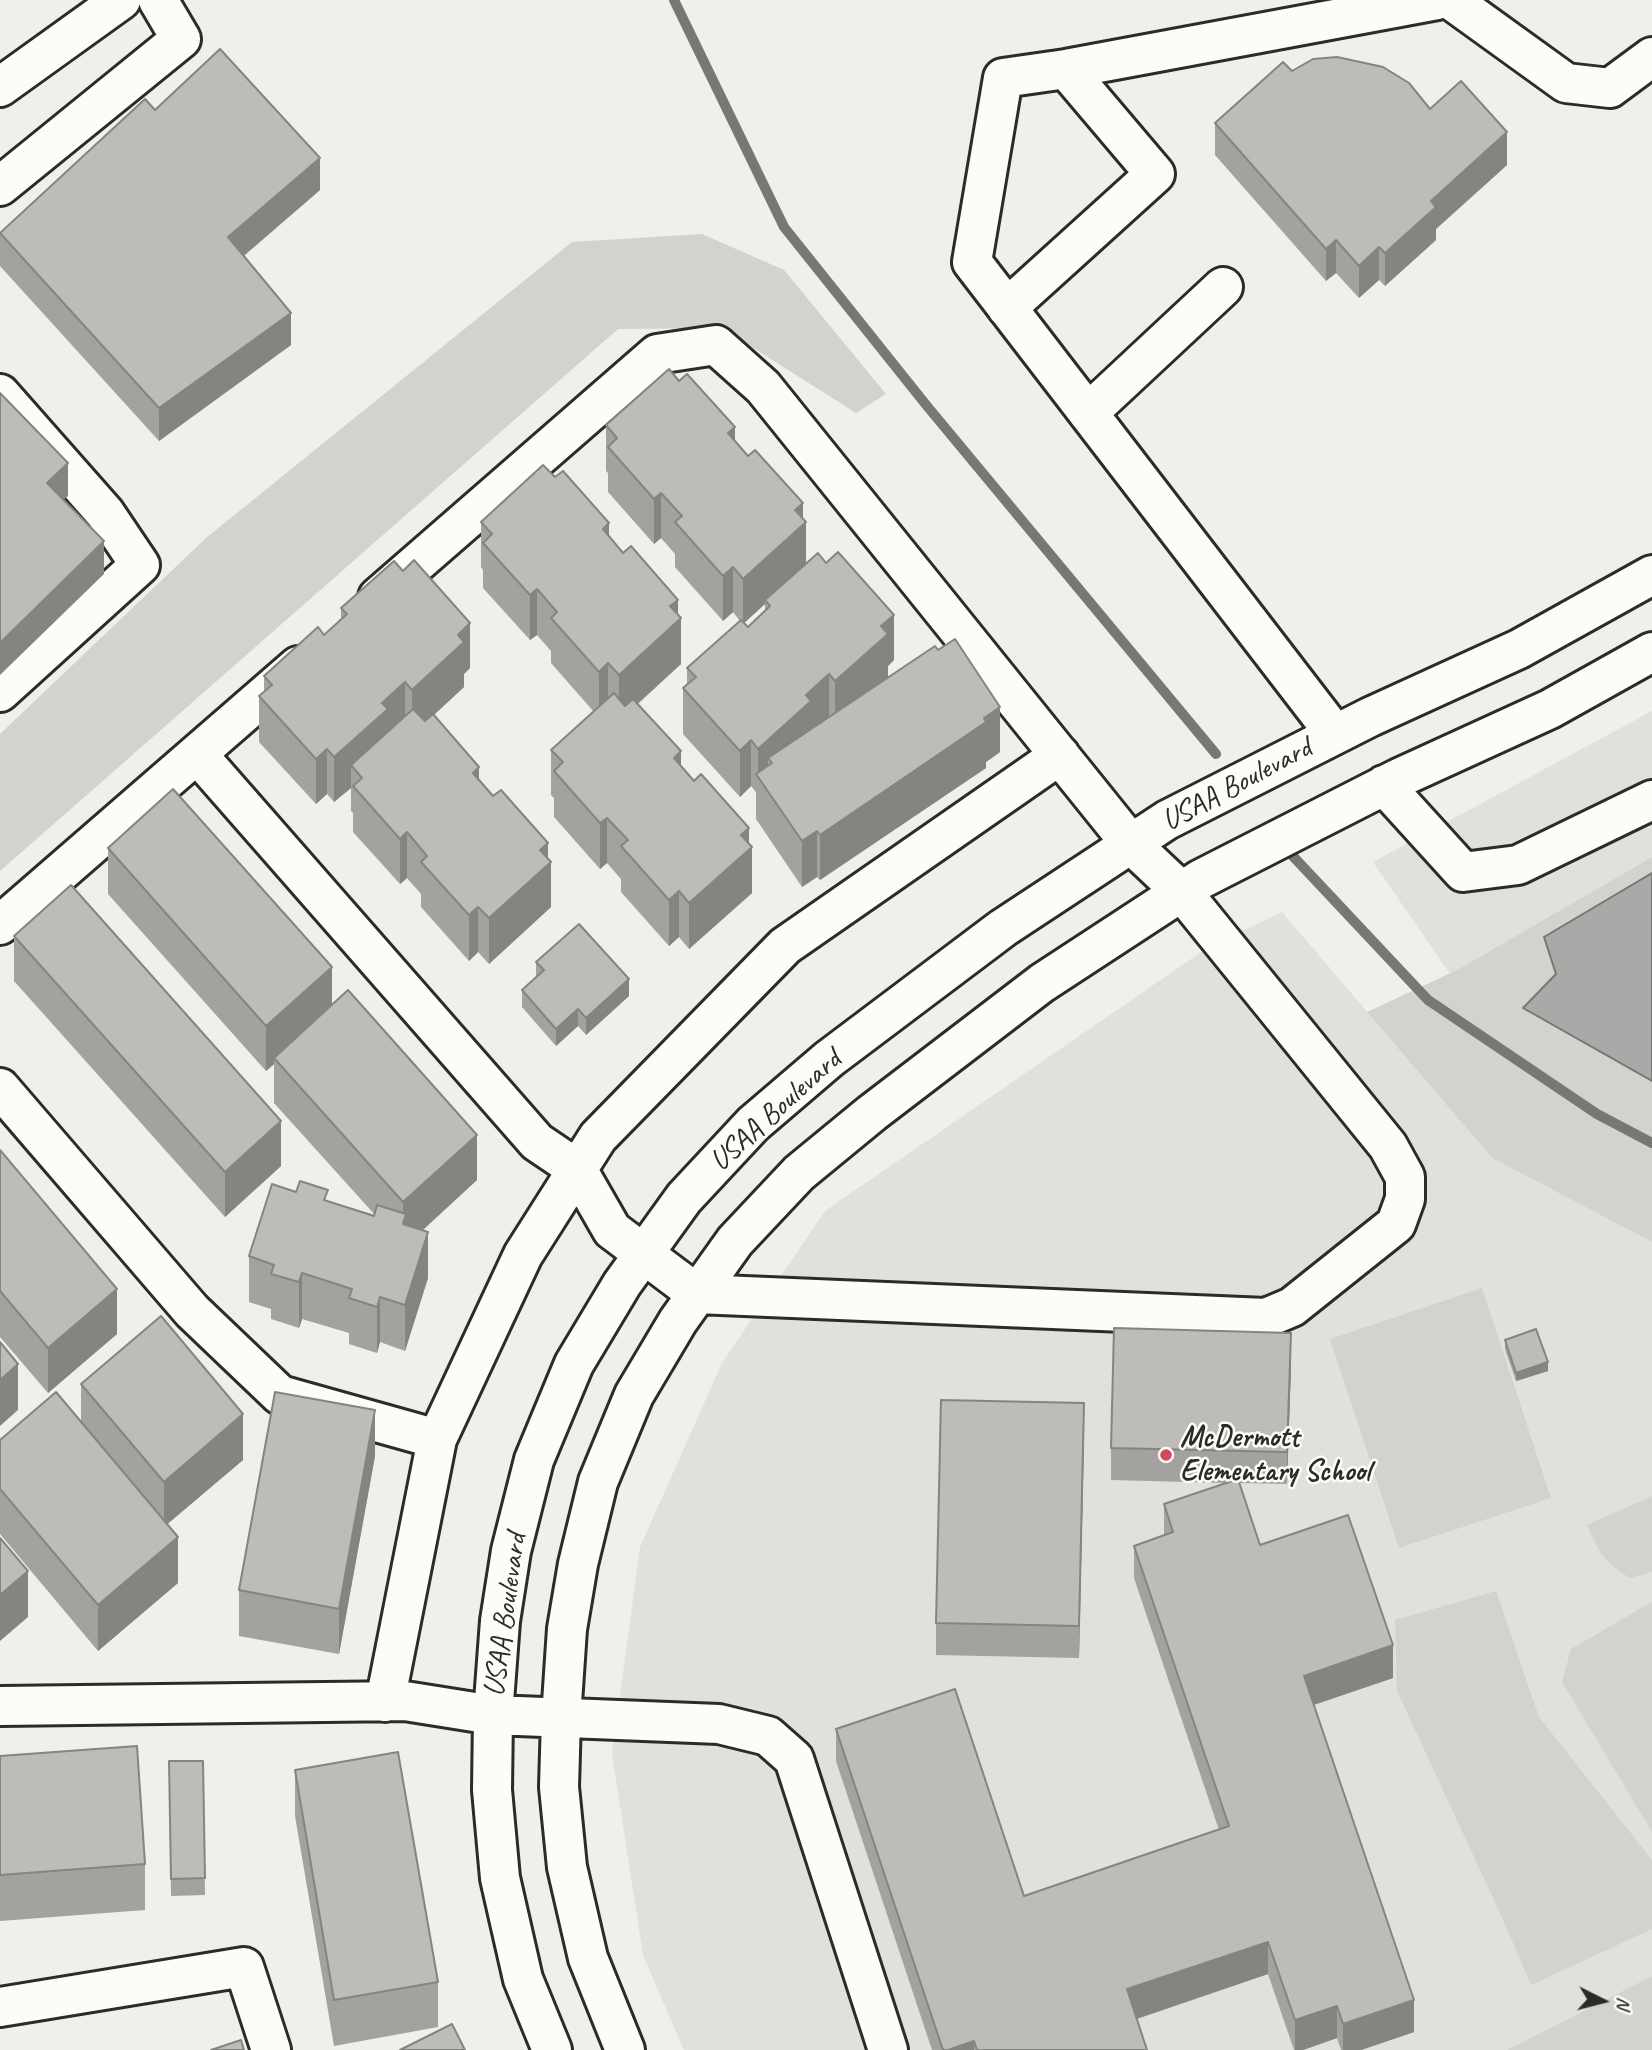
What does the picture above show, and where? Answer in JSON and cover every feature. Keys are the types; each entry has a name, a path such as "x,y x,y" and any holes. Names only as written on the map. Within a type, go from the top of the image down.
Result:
{"street":[{"path":"0,87 121,0"},
{"path":"0,186 181,39 158,0"},
{"path":"1335,734 972,262 1003,78 1066,69 1437,0"},
{"path":"1451,0 1566,83 1610,88 1652,57"},
{"path":"1007,307 1155,174 1066,69"},
{"path":"1088,413 1223,287"},
{"path":"197,754 537,1142 577,1169 612,1230 645,1252 697,1294 1266,1318 1292,1307 1396,1224 1405,1199 1405,1177 1388,1146 1182,892 1131,844 763,387 716,345 657,354 354,618"},
{"path":"0,394 104,513 140,565 0,692"},
{"name":"USAA Boulevard","path":"552,2050 523,1979 500,1878 492,1790 493,1715 500,1621 511,1551 534,1460 574,1364 622,1284 684,1198 744,1133 829,1059 1003,928 1167,820 1335,734 1519,649 1652,575"},
{"path":"0,925 322,645"},
{"name":"USAA Boulevard","path":"625,2050 588,1958 567,1867 559,1787 567,1629 578,1564 598,1482 635,1395 678,1321 735,1241 799,1173 861,1121 1042,983 1201,879 1384,785 1550,709 1652,652"},
{"path":"385,1702 437,1439 523,1255 598,1137 785,946 1060,755"},
{"path":"1384,785 1463,872 1518,865 1652,800"},
{"path":"0,1088 192,1311 280,1395 437,1439"},
{"path":"0,1706 405,1702 493,1715 719,1724 768,1737 794,1759 888,2050"},
{"path":"0,2007 244,1967 271,2050"}],"shaded area":[{"path":"702,234 784,270 886,394 856,413 722,328 618,329 0,871 0,734 206,538 572,242"},
{"path":"1652,711 1652,857 1450,974 1373,862"},
{"path":"1652,857 1652,1242 1492,1158 1367,1012 1457,970"},
{"path":"1652,873 1652,1081 1523,1008 1556,974 1544,937"},
{"name":"McDermott Elementary School","path":"1282,912 1492,1158 1652,1242 1652,1976 1507,2050 684,2050 643,1955 612,1754 640,1547 722,1363 825,1211 1207,948"},
{"path":"1482,1288 1551,1498 1399,1548 1330,1339"},
{"path":"1652,1496 1652,1572 1630,1578 1603,1556 1587,1525"},
{"path":"1496,1591 1539,1717 1652,1860 1652,1929 1531,1985 1397,1691 1395,1620"},
{"path":"1652,1602 1652,1832 1562,1682 1571,1649"},
{"path":"1652,1976 1652,2050 1507,2050"}],"building":[{"path":"220,49 320,158 228,237 291,313 159,408 0,233 145,99 155,110"},
{"path":"1337,57 1383,67 1409,83 1430,109 1461,81 1507,132 1431,201 1436,207 1385,253 1379,247 1359,266 1336,240 1326,249 1215,123 1283,62 1292,71 1313,59"},
{"path":"669,369 679,381 687,374 735,427 728,433 748,456 755,450 803,503 795,510 806,522 743,579 733,567 723,576 675,522 682,516 661,493 654,499 608,447 617,438 606,425"},
{"path":"0,393 68,463 47,483 104,541 0,643"},
{"path":"543,465 555,477 563,471 609,523 603,529 623,553 631,546 678,600 670,606 681,618 619,675 608,663 599,672 551,618 557,612 537,589 530,595 483,543 492,534 481,522"},
{"path":"838,552 894,615 881,626 888,634 835,681 829,674 806,695 811,701 758,749 751,740 740,751 683,688 696,677 687,668 741,620 748,627 770,606 765,600 818,553 826,563"},
{"path":"414,560 470,623 458,635 464,642 412,690 405,682 382,703 388,709 334,757 327,749 316,759 259,696 272,685 264,676 318,627 324,635 347,614 341,608 394,561 403,571"},
{"path":"955,639 1000,707 984,718 986,722 820,835 817,831 802,841 756,774 772,763 768,758 935,646 938,650"},
{"path":"614,693 625,706 633,699 681,751 674,758 694,781 701,774 749,828 741,835 752,847 689,903 679,891 669,900 621,846 628,840 607,818 600,823 554,771 563,762 551,750"},
{"path":"413,709 425,721 433,714 479,767 473,773 493,796 501,790 548,843 540,850 551,862 489,918 478,907 469,915 421,862 427,856 407,832 400,839 353,786 362,778 351,765"},
{"path":"173,789 332,967 266,1026 108,848"},
{"path":"71,885 281,1121 225,1172 14,936"},
{"path":"579,924 629,979 586,1018 578,1009 556,1029 522,990 544,970 536,962"},
{"path":"348,990 477,1135 403,1202 274,1058"},
{"path":"0,1150 117,1289 48,1348 0,1291"},
{"path":"300,1181 328,1190 324,1200 374,1216 377,1205 406,1214 403,1224 428,1232 405,1305 380,1297 377,1307 349,1298 352,1289 302,1273 299,1282 271,1274 274,1265 249,1256 272,1184 296,1192"},
{"path":"161,1316 243,1414 164,1482 81,1384"},
{"path":"1114,1328 1291,1333 1287,1452 1111,1448"},
{"path":"1536,1329 1548,1362 1516,1373 1505,1340"},
{"path":"0,1342 18,1364 0,1380"},
{"path":"56,1392 178,1537 98,1605 0,1489 0,1440"},
{"path":"275,1392 375,1410 339,1609 239,1590"},
{"path":"941,1400 1084,1403 1079,1626 936,1623"},
{"path":"1238,1479 1260,1545 1348,1515 1393,1645 1304,1676 1414,2000 1343,2024 1337,2006 1295,2020 1268,1942 1127,1989 1147,2050 977,2050 974,2041 943,2050 836,1729 955,1689 1024,1896 1229,1826 1134,1546 1173,1532 1164,1504"},
{"path":"0,1538 28,1571 0,1595"},
{"path":"137,1746 145,1864 0,1875 0,1756"},
{"path":"398,1752 438,1982 334,2000 295,1770"},
{"path":"169,1761 203,1761 205,1878 171,1879"},
{"path":"452,2024 465,2050 400,2050"},
{"path":"241,2040 244,2050 211,2050"}],"waterway":[{"path":"674,0 784,227 927,406 1216,754"},
{"path":"1289,852 1428,1000 1597,1114 1652,1143"}],"place":[{"name":"McDermott Elementary School","path":"1166,1455"}]}
